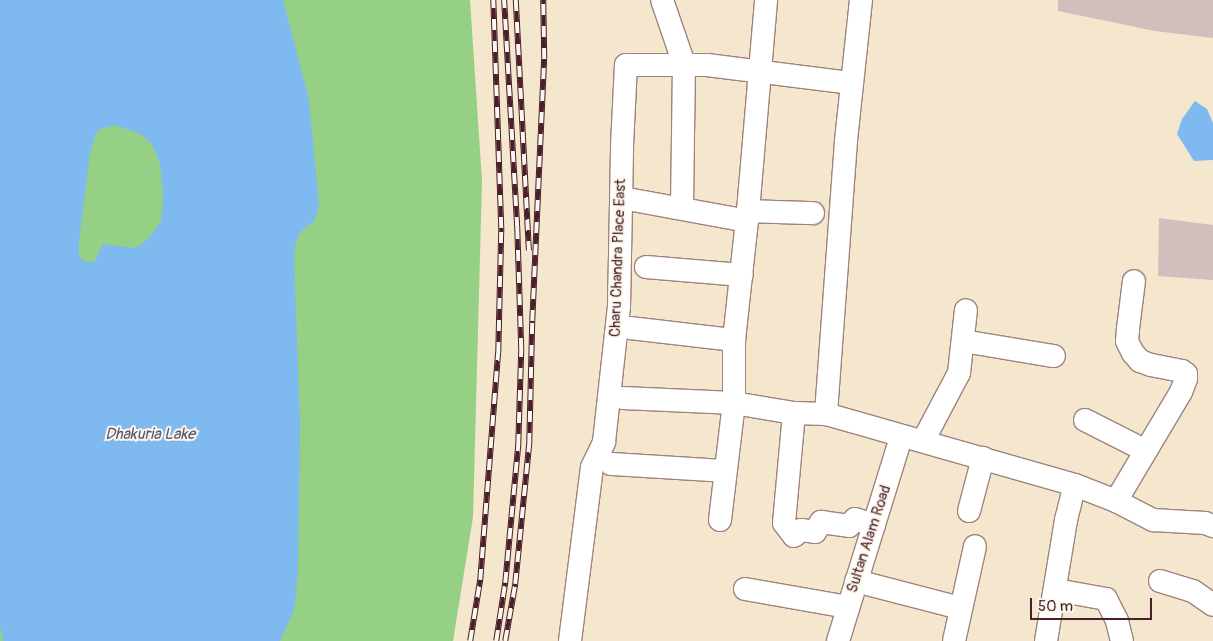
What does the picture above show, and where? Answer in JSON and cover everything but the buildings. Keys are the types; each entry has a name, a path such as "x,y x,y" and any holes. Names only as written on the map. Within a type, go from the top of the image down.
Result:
{"street":[{"path":"662,0 684,64 682,208"},
{"path":"720,520 734,403 734,340 748,216 766,0"},
{"path":"826,414 846,141 861,0"},
{"name":"Charu Chandra Place East","path":"570,641 592,467 604,442 619,307 626,65 684,64 761,70 852,83"},
{"path":"622,198 748,216 813,213"},
{"path":"646,267 742,275"},
{"path":"1116,501 1181,392 1186,374 1182,371 1140,362 1133,353 1127,341 1127,335 1134,281"},
{"path":"924,442 959,374 966,310"},
{"path":"630,328 734,340"},
{"path":"963,341 1054,356"},
{"path":"624,398 734,403 794,413 826,414 901,437 1076,485 1116,501 1153,520 1205,523 1213,526"},
{"path":"794,413 784,523 794,536 801,530 815,532 821,522 849,526 855,519 874,525"},
{"path":"1084,420 1146,451"},
{"name":"Sultan Alam Road","path":"838,641 901,437"},
{"path":"970,511 983,458"},
{"path":"611,464 725,471"},
{"path":"1046,641 1056,590 1066,520 1076,485"},
{"path":"954,641 975,546"},
{"path":"856,581 960,608"},
{"path":"1160,581 1193,591 1213,605"},
{"path":"745,589 848,607"},
{"path":"1056,590 1106,599 1117,621 1122,641"}],"shaded area":[{"path":"1058,0 1213,0 1213,38 1155,31 1058,11"},
{"path":"1159,218 1213,225 1213,280 1158,276"}],"green space":[{"name":"Dhakuria Lake","path":"0,0 470,0 482,181 473,517 453,641 0,641"}],"water":[{"name":"Dhakuria Lake","path":"0,0 283,0 309,99 319,205 314,222 303,229 297,239 294,253 300,426 298,568 295,608 280,641 3,641 0,625","holes":["114,125 141,134 152,144 160,164 163,194 161,222 148,239 136,248 103,244 94,262 86,262 79,256 79,241 90,152 96,134 101,129"]},
{"path":"1195,101 1207,109 1213,123 1213,160 1194,161 1177,134 1182,119"}],"railway":[{"path":"470,641 480,580 498,353 501,228 493,0"},
{"path":"496,641 505,583 518,445 521,349 517,228 504,0"},
{"path":"516,0 529,251"},
{"path":"505,641 515,584 529,444 532,321 544,59 543,0"}]}
